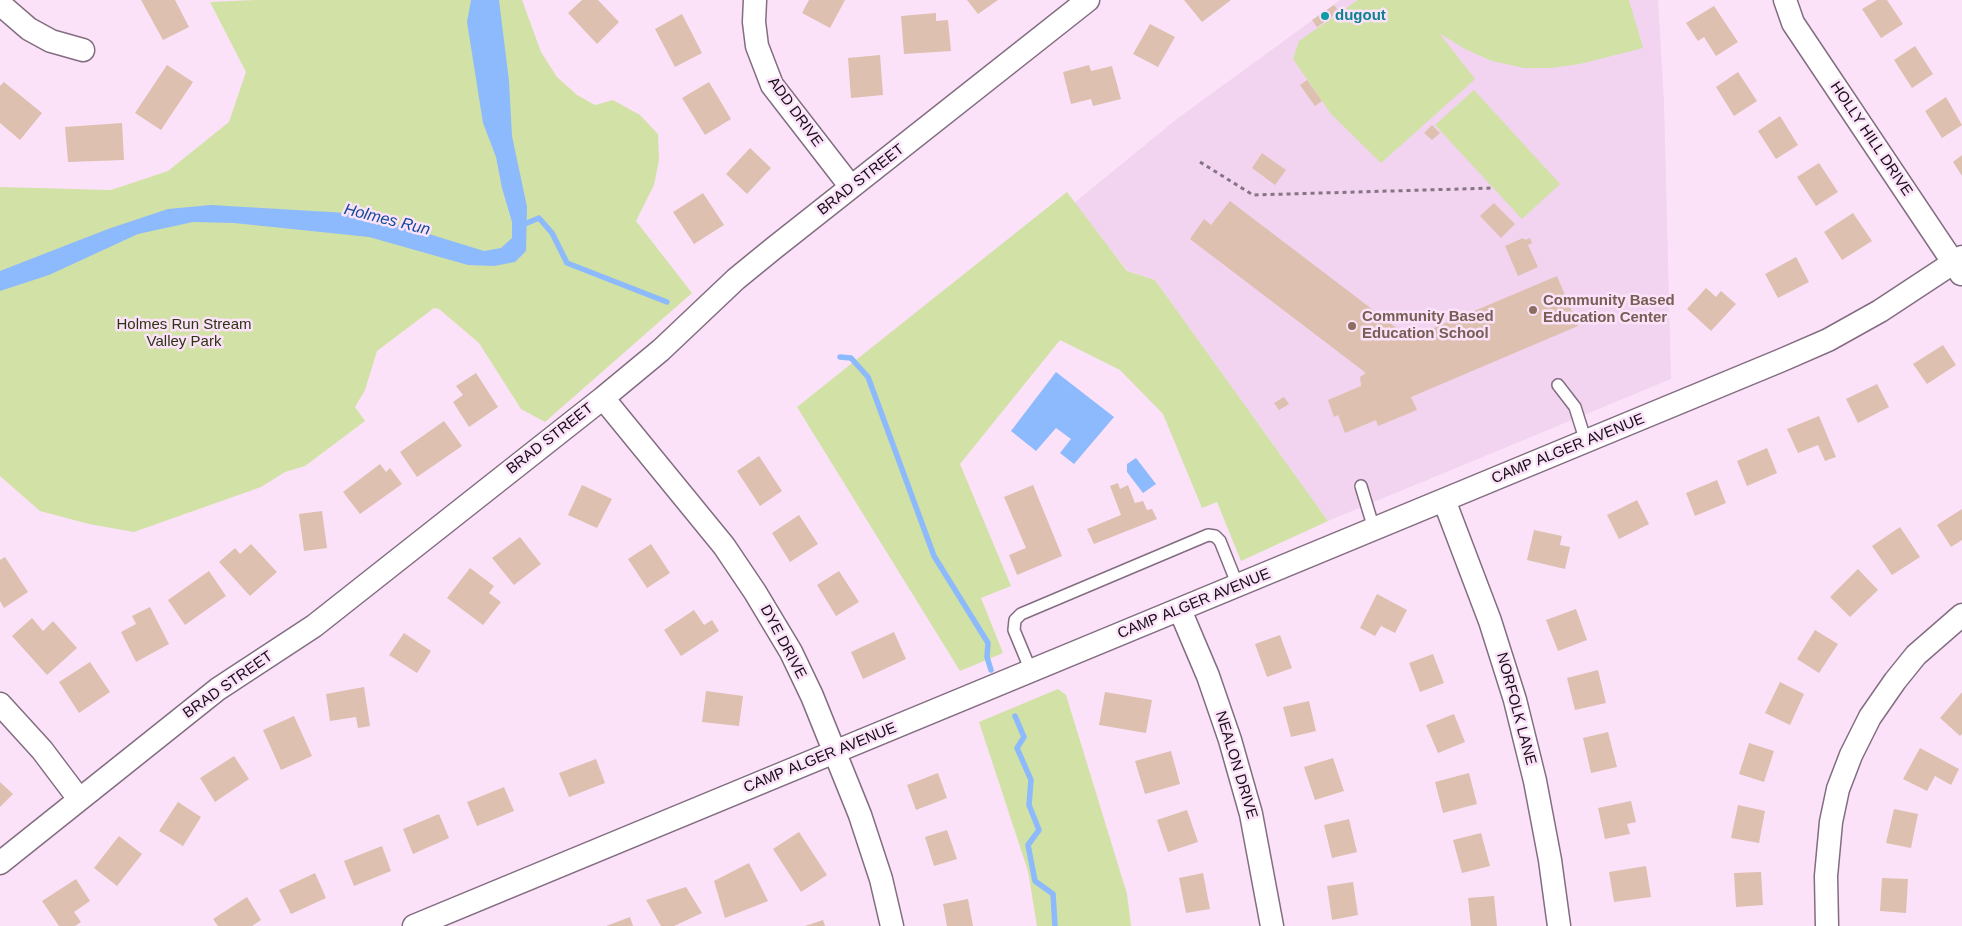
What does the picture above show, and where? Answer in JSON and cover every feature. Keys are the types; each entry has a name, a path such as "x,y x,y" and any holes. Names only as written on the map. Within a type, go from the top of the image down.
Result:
{"street":[{"name":"ADD DRIVE","path":"755,0 754,22 757,46 772,85 852,187"},
{"name":"BRAD STREET","path":"0,863 218,689 314,626 602,398 661,350 736,279 1088,0"},
{"name":"HOLLY HILL DRIVE","path":"1784,0 1793,23 1959,265"},
{"path":"0,4 29,29 51,41 83,50"},
{"name":"CAMP ALGER AVENUE","path":"414,926 1586,442 1828,340 1880,312 1959,265"},
{"name":"DYE DRIVE","path":"602,398 724,546 755,592 791,652 863,824 881,879 892,926"},
{"name":"NORFOLK LANE","path":"1444,500 1490,621 1515,700 1535,781 1550,860 1558,926"},
{"name":"NEALON DRIVE","path":"1180,610 1208,676 1235,758 1251,814 1272,926"},
{"path":"1827,926 1826,876 1831,822 1838,789 1851,755 1870,717 1894,681 1916,655 1962,615"},
{"path":"0,704 42,750 80,799"}],"lane":[{"path":"1558,386 1575,407 1586,442"},
{"path":"1361,486 1374,529"},
{"path":"1031,671 1014,630 1015,620 1021,614 1208,535 1215,536 1220,541 1238,586"}],"path":[{"path":"1200,162 1253,194 1494,188"}],"shaded area":[{"path":"1340,0 1658,0 1664,102 1671,379 1328,521 1155,280 1128,271 1074,203 1178,118"}],"green space":[{"name":"Holmes Run Stream Valley Park","path":"255,0 522,0 541,52 557,77 577,95 595,105 613,100 640,115 658,134 659,160 654,185 636,221 692,293 545,422 521,409 479,343 439,309 434,308 377,351 365,390 355,407 365,421 305,466 285,472 261,487 134,532 89,524 40,511 0,476 0,187 111,190 168,171 229,122 246,72 210,2"},
{"path":"1358,0 1629,0 1643,48 1580,64 1551,68 1524,68 1492,61 1465,49 1439,33 1475,79 1381,163 1331,114 1293,59 1299,41"},
{"path":"1474,90 1560,184 1522,219 1435,125"},
{"path":"1067,192 1127,271 1155,280 1328,521 1241,561 1217,502 1202,508 1163,414 1120,370 1060,340 960,464 1011,586 981,598 1003,653 960,671 797,407"},
{"path":"1058,689 1066,695 1127,894 1131,926 1037,926 1028,871 979,722"}],"water":[{"path":"471,0 499,0 509,81 512,136 527,207 526,251 515,262 494,266 468,265 369,237 234,223 193,222 138,234 49,275 0,291 0,271 108,229 168,209 211,205 364,214 484,251 501,248 512,238 512,222 502,188 496,157 483,123 467,22"},
{"path":"1056,372 1114,417 1074,464 1060,453 1071,439 1056,428 1036,451 1011,431"},
{"path":"1136,458 1156,484 1143,493 1127,472 1127,464"}],"building":[{"path":"141,0 175,0 189,27 163,40"},
{"path":"582,0 598,0 619,22 597,44 568,13"},
{"path":"809,0 845,0 830,28 802,13"},
{"path":"967,0 998,0 978,14"},
{"path":"1184,0 1231,0 1202,22"},
{"path":"1877,0 1887,0 1903,24 1881,38 1862,9"},
{"name":"dugout","path":"1334,5 1339,12 1317,27 1312,20"},
{"path":"1714,6 1738,42 1716,56 1704,37 1698,41 1686,23"},
{"path":"936,13 936,21 948,20 951,51 904,54 901,16"},
{"path":"682,14 702,53 675,67 655,29"},
{"path":"1150,24 1175,37 1158,67 1133,54"},
{"path":"1915,46 1933,74 1912,88 1894,60"},
{"path":"880,55 883,95 851,98 848,58"},
{"path":"167,65 193,82 161,130 135,113"},
{"path":"1089,65 1091,71 1112,66 1121,99 1093,106 1091,99 1071,104 1063,72"},
{"path":"1738,72 1757,101 1734,116 1716,87"},
{"path":"1307,80 1322,101 1315,106 1300,85"},
{"path":"4,82 42,113 20,140 0,123 0,86"},
{"path":"709,82 731,119 705,135 682,98"},
{"path":"1946,97 1962,125 1942,138 1925,111"},
{"path":"1780,116 1798,145 1776,159 1758,131"},
{"path":"122,123 124,160 68,162 65,127"},
{"path":"1432,125 1440,133 1432,140 1424,133"},
{"path":"750,148 771,168 747,194 726,174"},
{"path":"1262,153 1286,170 1275,185 1252,168"},
{"path":"1962,155 1962,176 1953,162"},
{"path":"1819,163 1838,192 1816,206 1797,177"},
{"path":"703,193 724,225 694,244 673,212"},
{"path":"1230,201 1410,338 1557,276 1578,326 1411,397 1417,410 1378,426 1376,420 1345,433 1338,415 1334,417 1328,400 1361,386 1360,377 1366,373 1190,239 1204,219 1211,225"},
{"path":"1494,203 1515,224 1501,238 1480,216"},
{"path":"1853,213 1872,241 1842,260 1824,232"},
{"path":"1523,238 1525,240 1530,238 1532,243 1528,245 1538,267 1518,276 1505,246"},
{"path":"1796,257 1809,282 1778,298 1765,274"},
{"path":"1706,288 1716,297 1721,291 1736,304 1711,331 1687,309"},
{"path":"1943,345 1956,365 1927,384 1913,364"},
{"path":"476,373 498,407 469,427 453,402 463,395 456,386"},
{"path":"1877,384 1889,407 1858,423 1846,399"},
{"path":"1284,397 1289,404 1279,410 1274,403"},
{"path":"1819,416 1836,457 1825,461 1818,445 1798,453 1787,429"},
{"path":"444,421 462,446 417,477 400,452"},
{"path":"1767,448 1777,473 1747,486 1737,461"},
{"path":"759,456 782,491 760,506 737,471"},
{"path":"380,464 386,472 390,468 402,484 360,514 343,492"},
{"path":"1717,480 1726,503 1695,516 1686,493"},
{"path":"1118,483 1120,489 1128,485 1135,503 1143,501 1147,510 1152,509 1157,519 1094,544 1087,529 1121,515 1110,486"},
{"path":"582,485 612,499 597,528 568,515"},
{"path":"1033,485 1062,556 1017,575 1009,555 1026,548 1004,497"},
{"path":"1637,500 1649,524 1619,539 1607,515"},
{"path":"1962,509 1962,540 1951,547 1937,525"},
{"path":"322,511 327,548 304,551 299,514"},
{"path":"799,515 818,544 790,562 772,533"},
{"path":"1900,527 1920,557 1892,575 1872,546"},
{"path":"1534,530 1562,536 1560,545 1570,547 1565,569 1527,560"},
{"path":"520,537 541,564 514,585 492,558"},
{"path":"251,544 277,572 250,596 219,562 235,548 240,554"},
{"path":"651,544 670,573 647,588 628,559"},
{"path":"5,557 28,592 4,608 0,601 0,560"},
{"path":"470,568 494,586 489,593 501,602 483,625 447,598"},
{"path":"1858,569 1878,590 1850,617 1830,597"},
{"path":"209,571 226,596 185,625 168,600"},
{"path":"839,571 859,602 836,616 817,585"},
{"path":"1377,594 1407,610 1395,633 1381,626 1375,636 1360,628"},
{"path":"150,607 169,644 136,662 121,632 136,624 132,616"},
{"path":"1576,609 1587,640 1558,651 1546,620"},
{"path":"694,610 704,625 712,620 719,631 681,656 664,630"},
{"path":"32,618 43,631 53,621 77,648 47,675 12,636"},
{"path":"1815,630 1838,644 1819,673 1797,659"},
{"path":"894,632 906,659 863,679 851,652"},
{"path":"404,633 431,651 417,673 389,655"},
{"path":"1280,635 1292,668 1267,677 1255,644"},
{"path":"1433,654 1444,683 1420,692 1409,663"},
{"path":"90,662 110,692 79,713 59,682"},
{"path":"1598,670 1606,703 1575,710 1567,678"},
{"path":"1780,682 1804,694 1790,725 1765,713"},
{"path":"364,687 370,726 358,728 356,717 330,721 326,694"},
{"path":"706,691 743,696 739,726 702,722"},
{"path":"1105,692 1152,700 1146,733 1099,725"},
{"path":"1962,692 1962,734 1960,736 1940,718"},
{"path":"1309,701 1316,731 1291,737 1283,707"},
{"path":"1454,714 1465,742 1438,753 1426,725"},
{"path":"294,716 312,756 281,770 263,730"},
{"path":"1608,732 1617,767 1591,773 1583,738"},
{"path":"1749,743 1774,751 1764,782 1739,774"},
{"path":"1920,748 1959,769 1951,785 1935,776 1927,791 1903,779"},
{"path":"1171,751 1180,784 1145,794 1135,761"},
{"path":"234,756 249,779 215,802 200,778"},
{"path":"1333,758 1344,791 1315,800 1304,767"},
{"path":"596,759 605,783 569,797 559,773"},
{"path":"938,773 947,798 916,810 907,785"},
{"path":"1469,773 1477,804 1443,813 1435,782"},
{"path":"0,782 13,794 0,807"},
{"path":"504,787 514,811 477,826 467,802"},
{"path":"1631,801 1636,822 1627,824 1630,834 1605,839 1598,808"},
{"path":"178,802 201,817 183,846 159,831"},
{"path":"1738,805 1765,811 1759,843 1731,838"},
{"path":"1894,809 1918,814 1911,848 1886,843"},
{"path":"1187,810 1198,842 1168,852 1157,820"},
{"path":"439,814 449,838 413,854 403,829"},
{"path":"1349,819 1357,852 1332,858 1324,825"},
{"path":"947,830 957,859 934,866 925,837"},
{"path":"799,832 827,875 801,892 773,849"},
{"path":"1481,833 1490,866 1462,873 1453,840"},
{"path":"119,836 142,854 117,886 94,868"},
{"path":"382,846 391,871 354,886 344,861"},
{"path":"749,863 768,901 725,918 714,881"},
{"path":"1646,866 1651,897 1614,902 1609,872"},
{"path":"1761,872 1763,905 1736,907 1734,873"},
{"path":"315,873 326,898 291,914 279,890"},
{"path":"1203,873 1210,909 1186,913 1179,878"},
{"path":"1882,878 1908,879 1906,913 1880,911"},
{"path":"76,879 90,901 74,912 81,922 75,926 59,926 42,901"},
{"path":"1353,882 1358,915 1332,920 1327,886"},
{"path":"686,887 702,913 674,926 661,926 646,900"},
{"path":"1494,896 1497,926 1471,926 1468,898"},
{"path":"247,897 261,920 252,926 218,926 213,919"},
{"path":"968,899 973,926 947,926 943,904"},
{"path":"630,917 633,926 606,926"},
{"path":"823,920 825,926 805,926"}],"waterway":[{"path":"527,223 539,218 552,233 567,263 667,302"},
{"path":"840,357 851,358 868,377 934,556 988,643 987,657 991,670"},
{"path":"1015,716 1024,737 1017,748 1031,780 1029,805 1039,830 1028,845 1035,881 1053,894 1055,926"}],"place":[{"name":"dugout","path":"1325,16"},
{"name":"Community Based Education Center","path":"1533,310"},
{"name":"Community Based Education School","path":"1352,326"}],"water label":[{"name":"Holmes Run","path":"387,220"}]}
